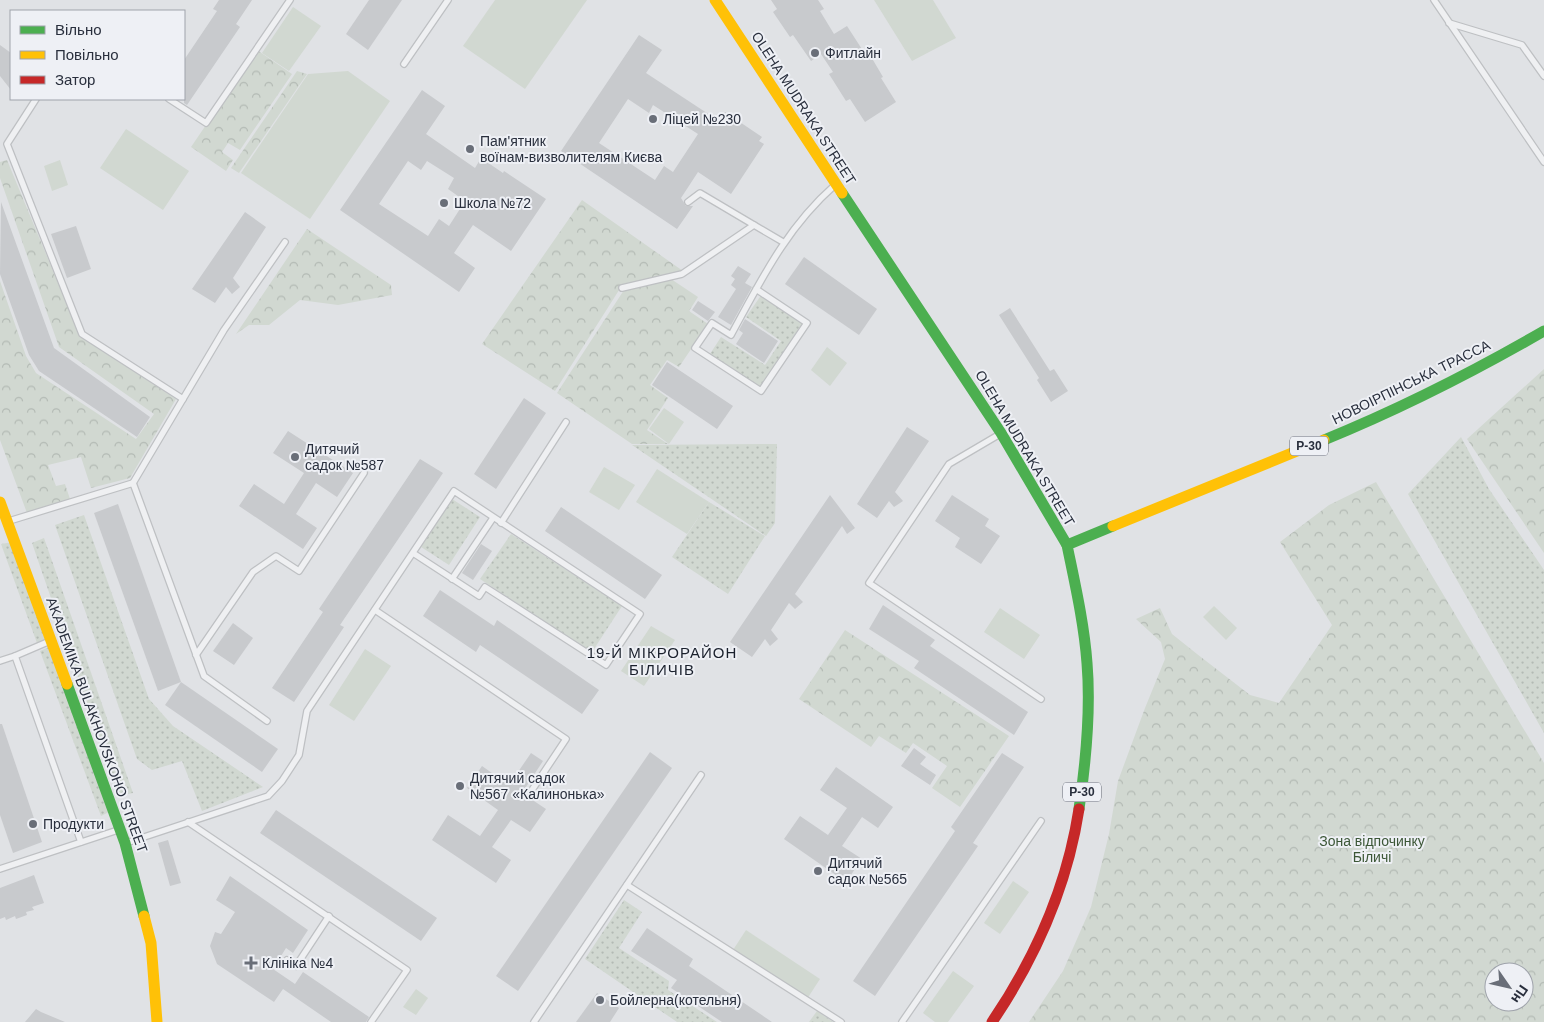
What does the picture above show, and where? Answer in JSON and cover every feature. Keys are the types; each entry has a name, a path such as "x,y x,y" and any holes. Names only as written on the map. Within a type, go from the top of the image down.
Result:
{"street":[{"name":"OLEHA MUDRAKA STREET","path":"715,0 1001,433 1067,545 1086,650 1090,704 1085,769 1077,826 1066,874 1052,915 1025,971 992,1022"},
{"name":"НОВОІРПІНСЬКА ТРАССА","path":"1067,545 1367,422 1479,368 1544,331"},
{"name":"AKADEMIKA BULAKHOVSKOHO STREET","path":"0,502 4,523 125,843 151,943 156,1022"}],"lane":[{"path":"171,100 206,123 290,0"},
{"path":"404,64 448,0"},
{"path":"1434,0 1544,162"},
{"path":"1449,23 1522,45 1544,76"},
{"path":"35,100 7,144 82,334 183,399"},
{"path":"756,288 807,323 761,391 695,348 712,323 731,335 756,288 783,242 821,197 837,184"},
{"path":"688,202 700,193 783,242"},
{"path":"622,288 682,274 754,225"},
{"path":"4,523 133,483 224,330 285,242"},
{"path":"501,523 566,422"},
{"path":"1001,433 949,464 869,583 1042,698"},
{"path":"196,655 253,572 276,556 299,570 364,473"},
{"path":"133,483 204,676 267,721"},
{"path":"125,843 268,796 282,782 299,755 307,711 454,491 640,614 606,665 485,587 479,596 413,553"},
{"path":"452,578 493,518"},
{"path":"375,610 566,739 530,793"},
{"path":"0,661 50,641"},
{"path":"15,656 81,842"},
{"path":"534,1022 701,775"},
{"path":"902,1022 1041,821"},
{"path":"188,822 407,970 371,1022"},
{"path":"0,869 120,829"},
{"path":"627,885 841,1022"},
{"path":"287,960 296,966 329,916"}],"green space":[{"path":"495,0 587,0 525,89 463,46"},
{"path":"874,0 933,0 956,38 912,61"},
{"path":"293,7 321,26 289,71 262,53"},
{"path":"257,50 292,74 240,150 228,143 222,152 233,160 226,171 191,147"},
{"path":"297,71 307,74 239,173 231,168"},
{"path":"348,71 390,101 310,219 241,173 308,74"},
{"path":"126,129 189,171 163,210 100,168"},
{"path":"7,160 80,336 176,399 130,478 91,488 81,457 48,465 56,486 65,484 70,499 27,513 0,440 0,281 26,356 36,373 136,439 154,414 59,347 0,178 0,162"},
{"path":"60,160 68,185 52,191 44,166"},
{"path":"582,200 683,271 621,287 555,391 482,344"},
{"path":"307,229 391,285 392,295 338,305 300,300 269,325 249,325 236,334"},
{"path":"671,279 698,297 689,311 708,324 679,367 667,360 650,385 668,398 647,430 668,444 632,444 557,393 624,290"},
{"path":"762,294 805,324 761,388 710,354 721,337 765,365 781,341 746,317"},
{"path":"827,347 847,363 830,386 811,370"},
{"path":"1544,369 1544,553 1467,439"},
{"path":"664,408 684,422 669,444 649,429"},
{"path":"1461,437 1489,489 1544,570 1544,733 1408,494"},
{"path":"777,444 775,523 766,536 632,445"},
{"path":"604,467 635,485 619,510 589,492"},
{"path":"657,469 709,502 687,534 636,502"},
{"name":"Зона відпочинку Біличі","path":"1376,482 1544,763 1544,1022 1029,1022 1063,971 1091,907 1109,834 1118,781 1165,659 1161,642 1136,619 1160,608 1172,634 1197,654 1250,695 1279,703 1332,625 1280,542 1329,505"},
{"path":"452,499 480,517 449,565 421,547"},
{"path":"709,502 765,536 728,594 672,557"},
{"path":"84,515 149,699 173,726 263,787 202,811 182,761 152,770 137,759 55,525"},
{"path":"511,534 622,606 592,652 480,579"},
{"path":"44,538 133,793 119,796 32,543"},
{"path":"13,542 48,638 37,643 1,544"},
{"path":"1214,606 1237,628 1226,640 1203,617"},
{"path":"1000,608 1040,635 1024,659 984,632"},
{"path":"651,626 675,640 644,686 621,671"},
{"path":"845,630 1009,736 960,807 932,788 947,766 913,743 906,753 879,736 871,747 799,699"},
{"path":"51,646 109,812 101,816 40,651"},
{"path":"365,649 391,666 354,721 329,705"},
{"path":"1013,881 1029,892 1000,934 984,923"},
{"path":"624,900 642,912 619,948 669,981 668,990 717,1022 677,1022 585,959"},
{"path":"746,930 820,979 807,999 733,950"},
{"path":"953,971 974,986 948,1022 935,1022 923,1013"},
{"path":"416,989 428,998 416,1015 403,1007"},
{"path":"817,1011 833,1022 809,1022"}],"building":[{"path":"219,0 252,0 236,24 240,27 187,105 184,103 185,59 217,11 213,9"},
{"path":"369,0 402,0 368,50 346,34"},
{"path":"771,0 818,0 824,9 820,11 834,34 847,26 867,57 870,55 883,77 881,78 896,102 865,122 850,99 846,101 829,74 833,72 821,54 811,61 793,35 790,37 773,12 777,9"},
{"path":"639,35 662,50 646,73 719,121 725,112 762,137 759,141 764,144 731,194 698,172 681,198 686,206 693,206 677,229 561,151","holes":["628,99 649,113 653,105 698,134 673,172 664,166 655,180 599,143"]},
{"path":"0,45 10,52 10,89 0,76"},
{"path":"422,90 445,106 426,134 475,168 481,158 546,199 511,251 473,225 454,253 475,268 459,292 340,210","holes":["408,161 421,170 427,161 454,178 448,189 465,201 449,226 439,219 428,236 379,204"]},
{"path":"1,202 54,348 150,417 137,437 39,371 29,355 0,274"},
{"path":"245,212 266,227 233,278 240,287 232,294 226,287 215,303 192,289"},
{"path":"76,226 91,269 67,278 51,234"},
{"path":"804,257 877,309 859,335 785,284"},
{"path":"738,266 751,274 745,283 752,287 731,325 718,317 736,289 731,285 735,279 731,276"},
{"path":"698,301 715,312 708,321 692,310"},
{"path":"1010,308 1050,371 1054,369 1068,391 1051,402 1037,380 1039,378 999,315"},
{"path":"745,319 778,341 764,363 736,344 743,333 739,330"},
{"path":"667,362 733,406 717,429 652,385"},
{"path":"524,398 546,413 496,489 474,474"},
{"path":"907,427 929,441 895,492 903,501 894,507 889,501 877,518 857,504"},
{"path":"288,431 353,473 337,497 316,483 296,514 317,528 303,549 239,506 254,484 284,504 304,473 273,453"},
{"path":"420,459 443,473 340,625 344,627 294,702 272,688 323,612 319,609"},
{"path":"830,495 855,528 847,534 842,526 795,594 803,602 795,609 789,603 771,630 778,639 770,646 765,639 752,657 730,642"},
{"path":"952,495 989,519 985,526 1000,536 981,564 955,547 960,538 935,521"},
{"path":"118,504 181,682 158,691 94,513"},
{"path":"561,507 662,575 645,599 545,531"},
{"path":"481,544 492,551 473,580 462,573"},
{"path":"440,590 494,626 497,620 599,690 582,714 480,645 476,652 423,616"},
{"path":"883,605 935,640 930,646 1028,712 1014,735 914,668 919,661 869,629"},
{"path":"233,623 253,638 234,665 213,651"},
{"path":"181,682 278,749 262,772 165,705"},
{"path":"0,724 2,724 42,842 13,853 0,815"},
{"path":"914,748 926,757 920,764 936,775 930,785 901,766"},
{"path":"650,752 672,768 518,991 496,976"},
{"path":"531,753 543,761 522,793 546,809 530,832 511,820 492,847 511,860 496,883 432,840 448,815 480,836 498,810 467,788 482,766 509,785"},
{"path":"1002,753 1024,767 973,843 978,846 875,996 853,981 955,831 951,827"},
{"path":"836,767 893,807 878,828 862,817 842,846 862,859 846,882 784,839 800,816 828,835 847,808 820,790"},
{"path":"276,810 437,918 421,941 260,833"},
{"path":"168,840 181,883 170,886 158,843"},
{"path":"34,875 44,903 32,907 34,910 26,912 27,915 16,919 15,916 6,920 5,917 0,919 0,888"},
{"path":"230,876 308,930 293,953 286,948 273,969 295,984 303,972 369,1017 366,1022 331,1022 283,989 274,1002 217,964 210,946 215,932 221,934 235,912 216,900"},
{"path":"647,928 693,959 689,966 772,1022 722,1022 671,988 677,980 631,951"},
{"name":"Бойлерна(котельня)","path":"597,993 619,1008 610,1022 576,1022"},
{"path":"36,1009 41,1012 65,1022 25,1022"}],"traffic: fast":[{"path":"842,193 1001,433 1067,545"},
{"path":"1324,440 1436,389 1544,331"},
{"path":"1079,809 1087,736 1088,681 1086,648 1067,545 1113,526"},
{"path":"67,684 125,843 144,916"}],"traffic: slow":[{"path":"715,0 842,193"},
{"path":"1113,526 1324,440"},
{"path":"0,502 67,684"},
{"path":"144,916 151,943 157,1022"}],"traffic: jam":[{"path":"992,1022 1036,947 1058,894 1074,838 1079,809"}],"place":[{"name":"Фитлайн","path":"815,53"},
{"name":"Ліцей №230","path":"653,119"},
{"name":"Пам'ятник воїнам-визволителям Києва","path":"470,149"},
{"name":"Школа №72","path":"444,203"},
{"name":"Дитячий садок №587","path":"295,457"},
{"name":"Дитячий садок №567 «Калинонька»","path":"460,786"},
{"name":"Продукти","path":"33,824"},
{"name":"Дитячий садок №565","path":"818,871"},
{"name":"Клініка №4","path":"251,963"},
{"name":"Бойлерна(котельня)","path":"600,1000"}],"district":[{"name":"19-Й МІКРОРАЙОН БІЛИЧІВ","path":"662,660"}]}
